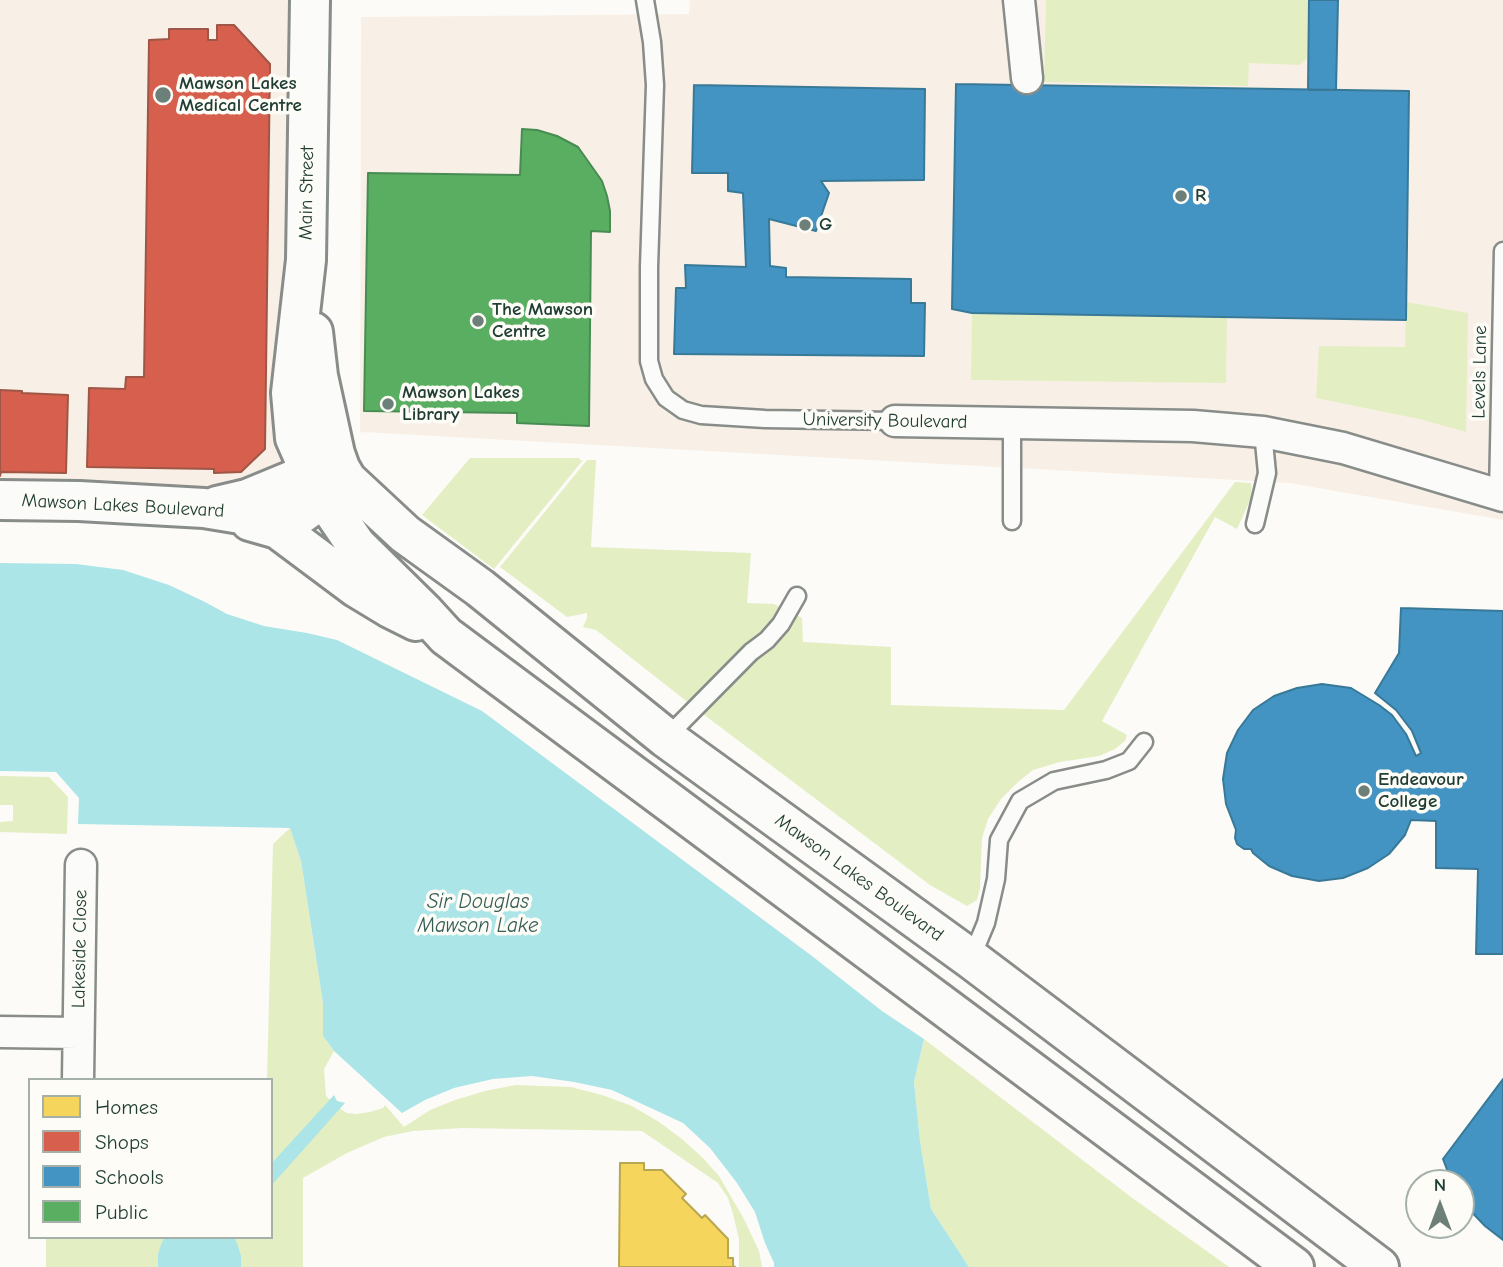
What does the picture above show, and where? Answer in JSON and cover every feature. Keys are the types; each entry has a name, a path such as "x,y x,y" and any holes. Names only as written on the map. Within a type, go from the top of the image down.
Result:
{"street":[{"name":"Main Street","path":"306,260 310,0"},
{"path":"1019,0 1027,78"},
{"name":"Mawson Lakes Boulevard","path":"306,260 291,393 295,438 329,476 480,588 666,738 971,959 1379,1267"},
{"name":"University Boulevard","path":"895,421 1193,426 1264,432 1343,448 1501,496"},
{"name":"Mawson Lakes Boulevard","path":"0,500 205,508 271,519 301,514 329,476"},
{"name":"Mawson Lakes Boulevard","path":"329,476 356,545 446,636 1294,1267"},
{"path":"205,508 278,529 357,588 446,636"},
{"name":"Lakeside Close","path":"78,1078 81,865"},
{"name":"Lakeside Close","path":"0,1032 78,1033"}],"lane":[{"name":"University Boulevard","path":"645,0 655,85 649,334 649,361 654,379 666,398 683,410 701,415 895,421"},
{"name":"Levels Lane","path":"1501,496 1503,251"},
{"path":"1012,423 1012,521"},
{"path":"1255,524 1267,473 1264,432"},
{"path":"666,738 751,652 767,640 797,596"},
{"path":"971,959 986,923 996,879 999,840 1020,801 1054,780 1106,770 1129,761 1144,742"}],"shaded area":[{"path":"0,0 310,0 324,498 0,500"},
{"path":"690,0 1503,0 1503,520 1289,483 360,432 361,17 689,14"}],"green space":[{"path":"1046,0 1309,0 1308,57 1300,65 1249,63 1248,86 1044,82"},
{"path":"1406,302 1468,313 1466,432 1419,419 1316,398 1319,346 1405,347"},
{"path":"972,313 1227,316 1226,383 971,380"},
{"path":"470,458 583,460 494,569 422,515"},
{"path":"587,460 596,460 591,547 751,553 747,603 774,604 802,618 803,642 891,647 891,705 1064,710 1235,482 1251,483 1252,496 1237,529 1215,517 1102,721 1127,735 1125,741 1099,756 1060,762 1033,770 1001,799 988,819 982,838 977,900 967,906 930,885 596,630 583,627 587,613 567,617 500,567"},
{"path":"0,776 49,777 68,797 67,834 0,832 0,822 13,821 13,805 0,805"},
{"path":"290,828 301,861 323,1003 323,1036 334,1051 324,1069 326,1096 339,1108 347,1113 357,1114 383,1108 385,1105 404,1127 430,1110 455,1100 516,1085 571,1087 632,1106 682,1139 719,1176 744,1219 759,1251 762,1267 739,1267 739,1239 733,1214 728,1198 718,1183 642,1131 462,1128 413,1131 384,1137 347,1153 303,1178 303,1267 46,1267 46,1239 273,1239 273,1078 267,1078 273,844"},
{"path":"924,1039 1131,1197 1229,1267 969,1267 931,1209 914,1082"}],"water":[{"name":"Sir Douglas Mawson Lake","path":"0,563 76,564 123,570 169,585 227,614 264,626 337,640 482,711 882,1011 924,1039 914,1082 931,1209 969,1267 774,1267 755,1212 710,1148 683,1123 612,1090 532,1076 493,1079 454,1088 402,1113 334,1051 323,1036 323,1003 301,861 290,828 78,824 79,798 56,772 0,771"},
{"path":"334,1095 337,1101 345,1103 273,1184 273,1162"},
{"path":"164,1239 235,1239 241,1256 241,1267 158,1267"}],"building: Homes":[{"path":"620,1163 644,1163 644,1170 662,1170 686,1194 682,1198 702,1218 705,1215 728,1239 728,1258 733,1258 735,1267 619,1267"}],"building: Shops":[{"path":"217,25 234,25 270,64 265,449 241,472 214,473 214,469 87,467 89,388 125,389 126,377 144,377 149,40 169,39 169,29 208,29 208,40 217,40"},
{"path":"0,390 68,395 66,473 1,472 0,476"}],"building: Schools":[{"path":"1309,0 1338,0 1336,90 1308,90"},
{"name":"R","path":"956,84 1409,91 1406,320 972,313 952,309"},
{"name":"G","path":"694,85 925,89 924,180 821,181 829,193 816,231 769,219 770,266 786,268 786,277 911,279 911,303 925,303 924,356 674,354 676,288 686,288 685,265 746,267 743,193 728,191 728,173 692,173"},
{"name":"Endeavour College","path":"1401,608 1503,611 1503,954 1476,954 1478,869 1436,868 1436,821 1411,820 1405,835 1389,854 1368,868 1343,878 1319,881 1292,876 1269,866 1251,849 1244,849 1237,844 1235,838 1236,830 1226,804 1223,779 1227,753 1238,730 1253,710 1274,696 1297,688 1322,684 1351,688 1392,715 1406,734 1416,756 1421,753 1412,731 1396,710 1375,693 1399,653"},
{"path":"1503,1079 1503,1240 1475,1216 1475,1169 1447,1169 1443,1159"}],"building: Public":[{"name":"The Mawson Centre","path":"522,129 557,136 578,147 602,181 607,196 610,232 591,231 589,426 517,423 517,413 364,411 368,173 520,175"}],"place":[{"name":"Mawson Lakes Medical Centre","path":"163,95"},
{"name":"R","path":"1181,196"},
{"name":"G","path":"805,225"},
{"name":"The Mawson Centre","path":"478,321"},
{"name":"Mawson Lakes Library","path":"388,404"},
{"name":"Endeavour College","path":"1364,791"}]}
